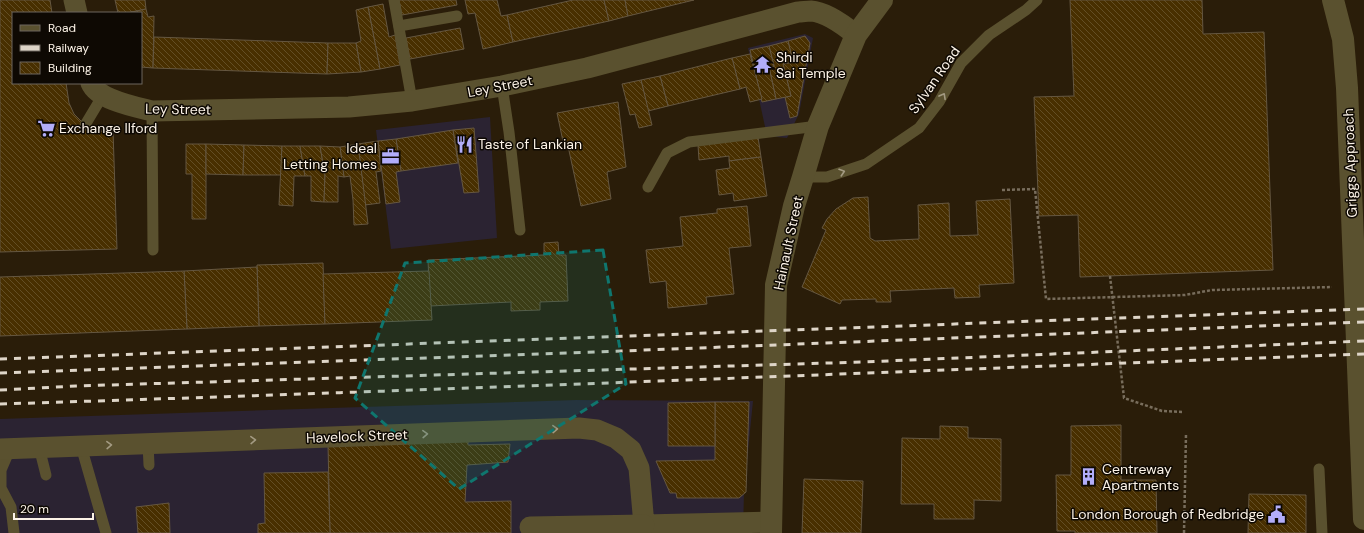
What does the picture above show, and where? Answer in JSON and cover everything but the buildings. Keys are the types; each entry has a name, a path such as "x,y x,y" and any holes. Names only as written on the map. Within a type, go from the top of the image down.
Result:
{"street":[{"path":"74,0 77,12"},
{"path":"856,35 882,0"},
{"name":"Griggs Approach","path":"1333,0 1343,39 1347,88 1364,519"},
{"name":"Ley Street","path":"96,88 127,105 152,111 349,107 412,101 502,86 587,68 798,12 811,11 824,15 846,26 856,35"},
{"name":"Hainault Street","path":"771,527 776,285 794,206 818,126 856,35"},
{"name":"Havelock Street","path":"5,449 148,444 226,446 579,428 596,430 616,438 631,450 639,468 644,525"},
{"path":"530,527 644,525 771,527"}],"lane":[{"path":"394,0 412,101"},
{"name":"Sylvan Road","path":"803,177 827,176 866,164 919,128 940,102 961,63 989,36 1026,10 1037,0"},
{"path":"399,26 457,16"},
{"path":"502,86 509,132 520,230"},
{"path":"85,125 96,88"},
{"path":"152,111 153,250"},
{"path":"648,187 667,153 688,142 818,126"},
{"path":"148,444 149,465"},
{"path":"81,446 106,533"},
{"path":"39,447 46,475"},
{"path":"5,449 1,470 1,488 11,508 14,533"},
{"path":"1319,469 1322,533"}],"path":[{"path":"1002,190 1035,189 1046,299 1185,295 1212,290 1334,287"},
{"path":"1110,276 1124,398 1162,411 1184,412"},
{"path":"1184,533 1186,434"}],"highlighted area":[{"path":"603,250 626,384 459,489 355,398 405,263"}],"shaded area":[{"path":"805,34 813,38 799,114 787,138 767,136 748,48"},
{"path":"490,117 497,238 391,249 376,130"},
{"path":"576,400 753,401 744,491 743,533 0,533 0,419"}],"railway":[{"path":"0,359 1364,309"},
{"path":"0,373 621,351 1364,322"},
{"path":"0,390 76,386 862,362 1364,341"},
{"path":"0,404 512,387 1364,354"}],"place":[{"name":"Shirdi Sai Temple","path":"763,65"},
{"name":"Exchange Ilford","path":"46,128"},
{"name":"Taste of Lankian","path":"465,144"},
{"name":"Ideal Letting Homes","path":"390,156"},
{"name":"Centreway Apartments","path":"1089,477"},
{"name":"London Borough of Redbridge","path":"1277,514"}]}
